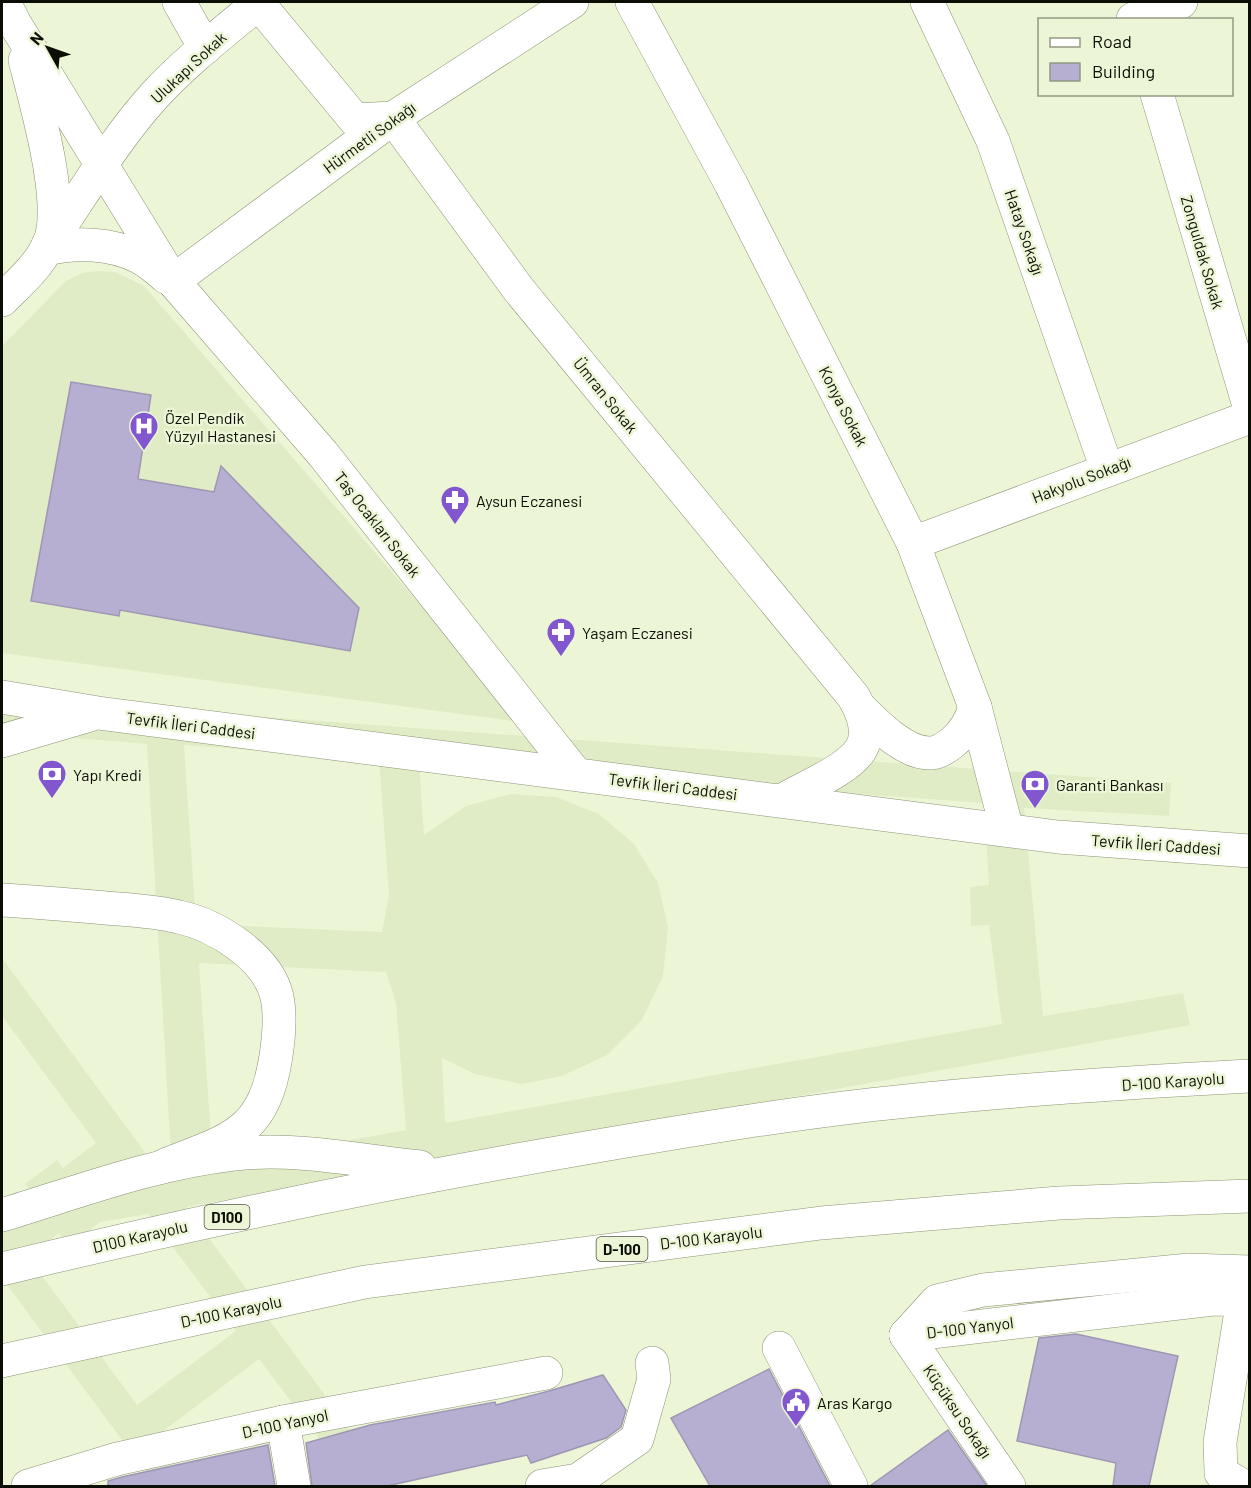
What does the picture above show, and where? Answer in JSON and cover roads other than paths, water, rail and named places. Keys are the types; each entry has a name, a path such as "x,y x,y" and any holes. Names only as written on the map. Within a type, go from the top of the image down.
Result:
{"main road":[{"path":"179,2 205,48"},
{"path":"259,2 355,120 393,118"},
{"name":"Ulukapı Sokak","path":"2,300 40,259 49,241 153,97 259,2"},
{"name":"Hürmetli Sokağı","path":"173,281 393,118 572,2"},
{"name":"Konya Sokak","path":"632,2 731,184 913,543 975,707 1008,830"},
{"name":"Hatay Sokağı","path":"927,2 993,141 1107,469"},
{"path":"1126,2 1133,18"},
{"path":"1136,18 1180,2"},
{"path":"10,13 173,281"},
{"path":"10,13 36,103 55,204 49,241 115,249 140,258 173,281"},
{"name":"Zonguldak Sokak","path":"1158,96 1250,409"},
{"name":"Ümran Sokak","path":"393,118 519,290 853,696 862,710 885,733 910,748 932,753 941,750 961,735 975,707"},
{"name":"Taş Ocakları Sokak","path":"173,281 323,454 575,774"},
{"name":"Hakyolu Sokağı","path":"913,543 1250,417"},
{"name":"Tevfik İleri Caddesi","path":"2,697 98,713 1058,837 1250,851"},
{"path":"783,800 846,765 862,748 865,723 862,710"},
{"name":"Tevfik İleri Caddesi","path":"2,741 98,713"},
{"path":"2,900 142,911 180,917 214,930 246,950 266,973 277,996 279,1033 273,1071 265,1099 251,1122 230,1139 165,1165 2,1215"},
{"name":"D-100 Karayolu","path":"454,1171 681,1131 906,1101 1250,1076"},
{"path":"165,1165 235,1154 297,1153 454,1171"},
{"name":"D100 Karayolu","path":"2,1269 151,1233 454,1171"},
{"name":"D-100 Karayolu","path":"2,1361 365,1282 821,1223 1059,1203 1250,1196"},
{"name":"D-100 Yanyol","path":"906,1335 937,1301 983,1290 1189,1270 1247,1290"},
{"path":"1243,1486 1221,1473 1221,1442 1247,1290"},
{"name":"Küçüksu Sokağı","path":"906,1335 1009,1486"},
{"path":"779,1348 851,1486"},
{"path":"542,1486 579,1483 637,1439 654,1379 652,1363"},
{"name":"D-100 Yanyol","path":"28,1486 117,1460 283,1422 546,1373"},
{"path":"283,1422 294,1486"}],"place":[{"name":"Özel Pendik Yüzyıl Hastanesi","path":"144,452"},
{"name":"Aysun Eczanesi","path":"455,526"},
{"name":"Yaşam Eczanesi","path":"561,658"},
{"name":"Yapı Kredi","path":"52,800"},
{"name":"Garanti Bankası","path":"1035,810"},
{"name":"Aras Kargo","path":"796,1428"}]}
